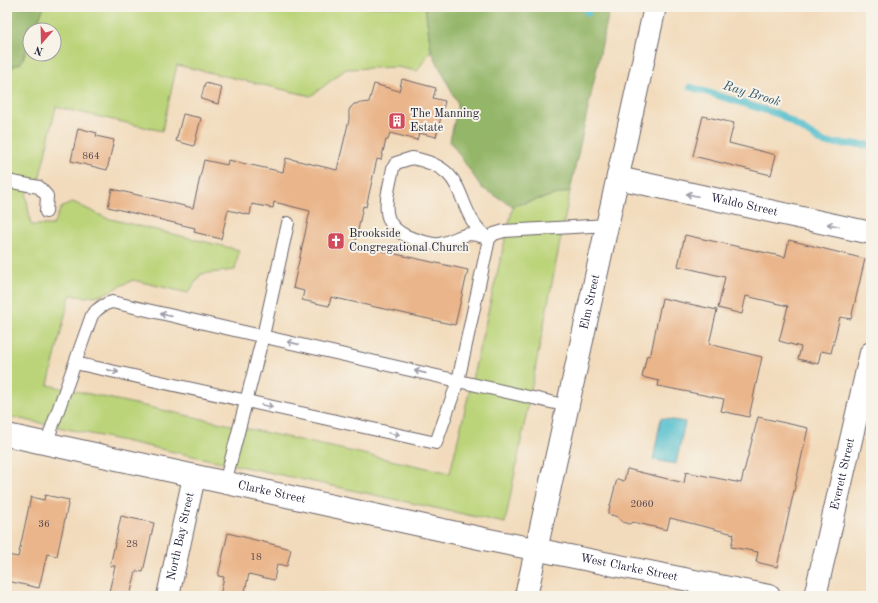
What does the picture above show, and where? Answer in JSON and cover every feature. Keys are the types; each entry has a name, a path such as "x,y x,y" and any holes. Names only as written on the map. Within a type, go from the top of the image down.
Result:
{"street":[{"name":"Elm Street","path":"526,596 655,7"},
{"name":"Waldo Street","path":"618,178 871,233"},
{"name":"Everett Street","path":"815,596 871,353"},
{"name":"Clarke Street","path":"7,435 194,477 536,549"},
{"name":"North Bay Street","path":"168,596 194,477"},
{"name":"West Clarke Street","path":"536,549 769,596"}],"lane":[{"path":"412,158 436,164 447,172 453,178 461,193 465,206 476,227 489,239 469,233 438,245 411,238 402,233 390,223 386,216 385,207 396,163 412,158"},
{"path":"7,181 39,187 47,196 46,212"},
{"path":"225,483 263,336 288,223"},
{"path":"75,363 436,443 458,381 489,239 494,234 504,231 608,225"},
{"path":"46,444 92,315 106,303 112,302 568,406"}],"green space":[{"path":"7,7 44,7 37,22 22,22 22,61 21,63 7,69"},
{"path":"44,7 425,7 431,50 417,71 397,67 346,69 311,96 177,65 162,131 56,107 39,180 26,194 31,225 53,225 61,208 73,202 106,218 239,250 235,270 201,274 188,293 133,280 102,295 84,297 70,295 48,385 450,473 513,206 570,191 505,523 7,416 7,69 21,63 22,61 22,62 62,62 62,22 37,22"},
{"path":"425,7 610,7 570,191 513,206 482,188 450,141 458,104 431,50"}],"water":[{"path":"661,418 685,422 676,464 653,460"}],"building":[{"name":"Brookside Congregational Church","path":"402,79 436,88 433,98 445,101 436,137 419,133 417,140 390,133 388,140 386,140 381,160 377,159 366,207 363,206 355,245 468,270 455,325 331,297 329,306 302,300 304,291 293,288 310,211 274,202 273,208 252,204 250,215 228,210 221,239 194,232 195,228 108,207 112,189 193,208 204,160 227,165 228,160 283,172 286,158 337,170 349,120 349,110 351,107 354,104 369,102 374,84 399,91"},
{"path":"205,83 222,87 218,104 201,99"},
{"path":"183,114 201,118 194,146 176,141"},
{"path":"703,116 734,123 729,143 776,155 771,175 693,156"},
{"path":"78,128 97,133 96,136 114,140 107,170 71,161"},
{"path":"685,235 785,257 789,240 865,259 851,319 840,317 831,353 821,351 818,364 798,359 801,347 779,341 788,306 746,296 742,314 718,308 725,277 678,266"},
{"path":"662,298 717,310 709,344 762,357 749,417 721,411 724,399 658,386 659,381 642,377 647,355 650,356 651,353"},
{"path":"758,417 808,428 777,567 756,562 758,552 731,547 734,534 670,518 667,530 633,522 629,524 622,522 618,517 608,514 617,479 624,481 627,469 684,483 686,472 741,483"},
{"path":"45,495 69,500 57,556 47,554 39,588 7,581 7,555 18,557 31,497 44,500"},
{"path":"121,516 154,523 143,572 136,571 130,596 108,596 115,566 110,566"},
{"path":"228,533 291,549 287,566 277,564 274,580 249,574 244,596 220,596 224,577 218,576"}],"waterway":[{"name":"Ray Brook","path":"584,7 588,13"},
{"name":"Ray Brook","path":"690,87 781,115 824,143 871,145"}],"place":[{"name":"The Manning Estate","path":"397,121"},
{"name":"Brookside Congregational Church","path":"336,241"}]}
